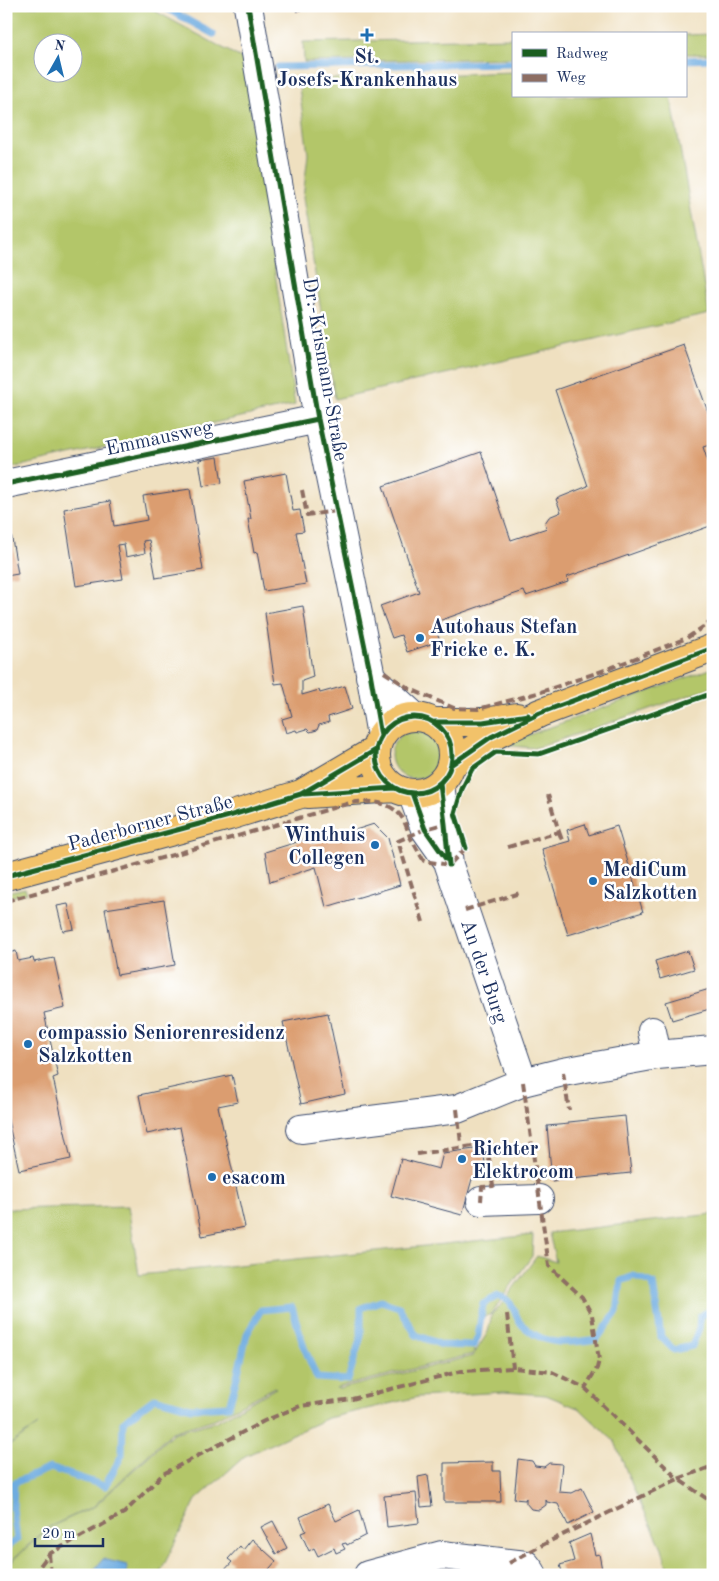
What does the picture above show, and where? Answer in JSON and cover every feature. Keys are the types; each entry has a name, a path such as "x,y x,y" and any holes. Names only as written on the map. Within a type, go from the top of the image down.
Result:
{"main road":[{"name":"Paderborner Straße","path":"6,876 229,816 301,794 403,791 422,793 432,790 446,774 491,737 540,713 713,648"},
{"name":"Paderborner Straße","path":"301,794 378,743 387,728 404,718 483,722 540,713"},
{"path":"425,719 444,730 450,740 453,752 446,774"},
{"path":"378,743 376,762 380,772 386,781 403,791"}],"street":[{"name":"Dr.-Krismann-Straße","path":"248,6 318,418 370,676 378,743"},
{"name":"Emmausweg","path":"6,484 318,418"},
{"path":"370,676 425,719"},
{"name":"An der Burg","path":"446,774 447,861"},
{"name":"An der Burg","path":"403,791 447,861 523,1082"},
{"path":"301,1129 457,1110 523,1082 563,1072 655,1043 713,1050"},
{"path":"481,1201 539,1199"},
{"path":"368,1575 442,1555 526,1565 532,1575"}],"green space":[{"path":"6,6 146,6 243,59 295,405 6,469"},
{"path":"713,34 713,54 686,54 686,35"},
{"path":"512,38 512,58 304,62 303,42"},
{"path":"512,72 512,98 671,98 709,314 335,399 303,198 308,154 298,80"},
{"path":"713,668 713,687 545,745 534,748 501,745"},
{"path":"410,731 420,731 432,738 439,750 439,760 432,772 420,779 410,779 402,775 395,768 391,760 391,750 395,742 402,735"},
{"path":"25,888 27,893 6,898 6,892"},
{"path":"128,1206 139,1275 533,1235 532,1256 491,1314 484,1317 473,1354 336,1388 340,1389 473,1356 488,1332 492,1314 537,1256 556,1262 549,1233 713,1214 713,1575 669,1575 662,1548 632,1485 615,1442 580,1409 546,1395 504,1392 418,1397 328,1418 245,1456 196,1500 159,1575 6,1575 6,1570 16,1557 50,1527 95,1506 173,1433 217,1421 276,1388 215,1419 172,1432 94,1506 49,1527 16,1556 6,1568 6,1448 38,1425 6,1447 6,1209"}],"water":[{"path":"103,1559 127,1565 127,1575 90,1575"}],"building":[{"path":"294,6 307,6 297,12"},
{"path":"684,345 713,426 713,444 703,447 713,476 713,525 567,577 568,582 526,596 524,591 433,623 440,641 407,652 401,635 392,638 380,606 419,592 383,486 481,452 511,540 547,528 545,523 549,517 561,512 556,499 588,486 555,390"},
{"path":"218,457 222,483 203,486 199,460"},
{"path":"286,473 293,511 300,510 304,531 296,532 306,584 264,591 257,552 254,553 248,519 251,519 244,481"},
{"path":"190,489 203,570 156,578 149,540 143,541 145,553 126,557 124,544 117,545 123,579 76,586 64,509 110,501 114,526 147,520 143,496"},
{"path":"10,527 18,574 6,576 6,528"},
{"path":"303,606 313,677 302,681 302,695 319,690 320,693 345,686 352,709 328,717 329,722 319,725 317,730 310,732 307,729 297,732 296,730 286,733 282,719 292,716 283,683 275,684 265,613"},
{"path":"374,824 388,838 400,885 326,907 316,867 270,882 265,852 310,838 312,844"},
{"name":"MediCum Salzkotten","path":"585,824 589,835 617,826 643,912 568,935 542,849 570,841 567,830"},
{"path":"164,900 175,965 117,975 105,909"},
{"path":"68,904 74,929 63,931 57,906"},
{"name":"compassio Seniorenresidenz Salzkotten","path":"16,951 18,961 33,958 34,962 54,958 65,1008 44,1013 58,1076 53,1078 71,1159 19,1170 6,1111 6,954"},
{"path":"688,951 694,969 660,979 655,961"},
{"path":"713,988 713,1008 672,1020 666,1002"},
{"path":"328,1013 345,1094 301,1104 283,1022"},
{"path":"232,1075 238,1102 218,1106 245,1227 202,1236 180,1127 147,1134 139,1095"},
{"path":"625,1116 631,1173 552,1181 547,1126"},
{"path":"483,1148 487,1178 472,1179 462,1215 391,1196 401,1159 439,1169 443,1153"},
{"path":"518,1459 532,1461 535,1466 544,1467 549,1463 562,1464 559,1492 572,1493 582,1488 594,1512 568,1525 558,1504 547,1502 546,1500 546,1505 539,1510 531,1509 526,1503 526,1498 525,1500 514,1499"},
{"path":"493,1462 493,1471 500,1471 501,1502 444,1502 444,1463"},
{"path":"428,1475 432,1506 421,1507 418,1477"},
{"path":"416,1493 419,1523 387,1527 384,1496"},
{"path":"328,1504 336,1521 359,1510 366,1535 347,1545 346,1543 342,1544 345,1549 336,1553 334,1548 318,1556 314,1548 309,1551 301,1533 306,1531 300,1517"},
{"path":"273,1521 287,1548 276,1554 261,1527"},
{"path":"590,1534 595,1555 599,1554 603,1575 563,1575 560,1565 574,1561 569,1543"},
{"path":"252,1539 276,1561 264,1575 227,1575 223,1572 232,1562 228,1559 240,1546 243,1550"}],"waterway":[{"path":"162,6 213,34"},
{"path":"686,60 713,59"},
{"path":"278,67 512,63"},
{"path":"6,1547 17,1540 13,1509 14,1483 50,1468 105,1486 122,1455 123,1422 155,1398 191,1408 229,1406 247,1334 261,1310 292,1307 304,1347 317,1378 348,1380 361,1336 361,1308 381,1301 399,1307 416,1335 442,1345 474,1346 478,1336 483,1304 498,1296 509,1302 520,1322 525,1327 543,1339 560,1342 597,1339 617,1312 621,1281 634,1276 653,1283 661,1337 674,1350 692,1346 699,1328 700,1316 713,1309"}],"marked path":[{"path":"302,490 307,515 337,511"},
{"path":"384,672 410,689 454,708 478,709 541,692 605,670 687,638 713,620"},
{"path":"508,847 559,832 548,795"},
{"path":"6,901 357,802 380,803 393,808 403,819 410,837 424,861 449,865 466,848 465,845"},
{"path":"423,922 398,841 425,829 448,823"},
{"path":"559,832 563,843"},
{"path":"465,910 520,893"},
{"path":"563,1072 569,1110"},
{"path":"523,1082 549,1266 582,1297 592,1315 599,1360 597,1368 585,1388"},
{"path":"457,1109 461,1143"},
{"path":"417,1154 487,1144 493,1186 482,1187 481,1201"},
{"path":"507,1314 513,1368"},
{"path":"33,1575 49,1554 124,1513 163,1474 264,1421 300,1406 352,1399 462,1371 513,1368 552,1372 585,1388 678,1479 713,1466"},
{"path":"509,1563 678,1479 713,1503"},
{"path":"49,1554 51,1575"}],"cycle path":[{"path":"248,6 318,419 370,672 381,736"},
{"path":"6,484 318,419"},
{"path":"452,764 491,737 540,713 713,648"},
{"path":"466,848 455,813 462,789 472,769 496,752 539,754 713,693"},
{"path":"435,722 483,722 528,715"},
{"path":"407,717 421,717 435,723 446,734 452,748 452,755 449,770 441,782 421,793 407,793 393,787 382,776 376,762 376,748 382,734 393,723 407,717"},
{"path":"6,876 229,816 301,794 376,750"},
{"path":"440,784 449,865"},
{"path":"304,794 395,788"},
{"path":"412,793 425,829 446,859"}],"place":[{"name":"St. Josefs-Krankenhaus","path":"367,35"},
{"name":"Autohaus Stefan Fricke e. K.","path":"420,638"},
{"name":"Winthuis Collegen","path":"375,845"},
{"name":"MediCum Salzkotten","path":"593,881"},
{"name":"compassio Seniorenresidenz Salzkotten","path":"28,1044"},
{"name":"Richter Elektrocom","path":"462,1159"},
{"name":"esacom","path":"212,1177"}]}
